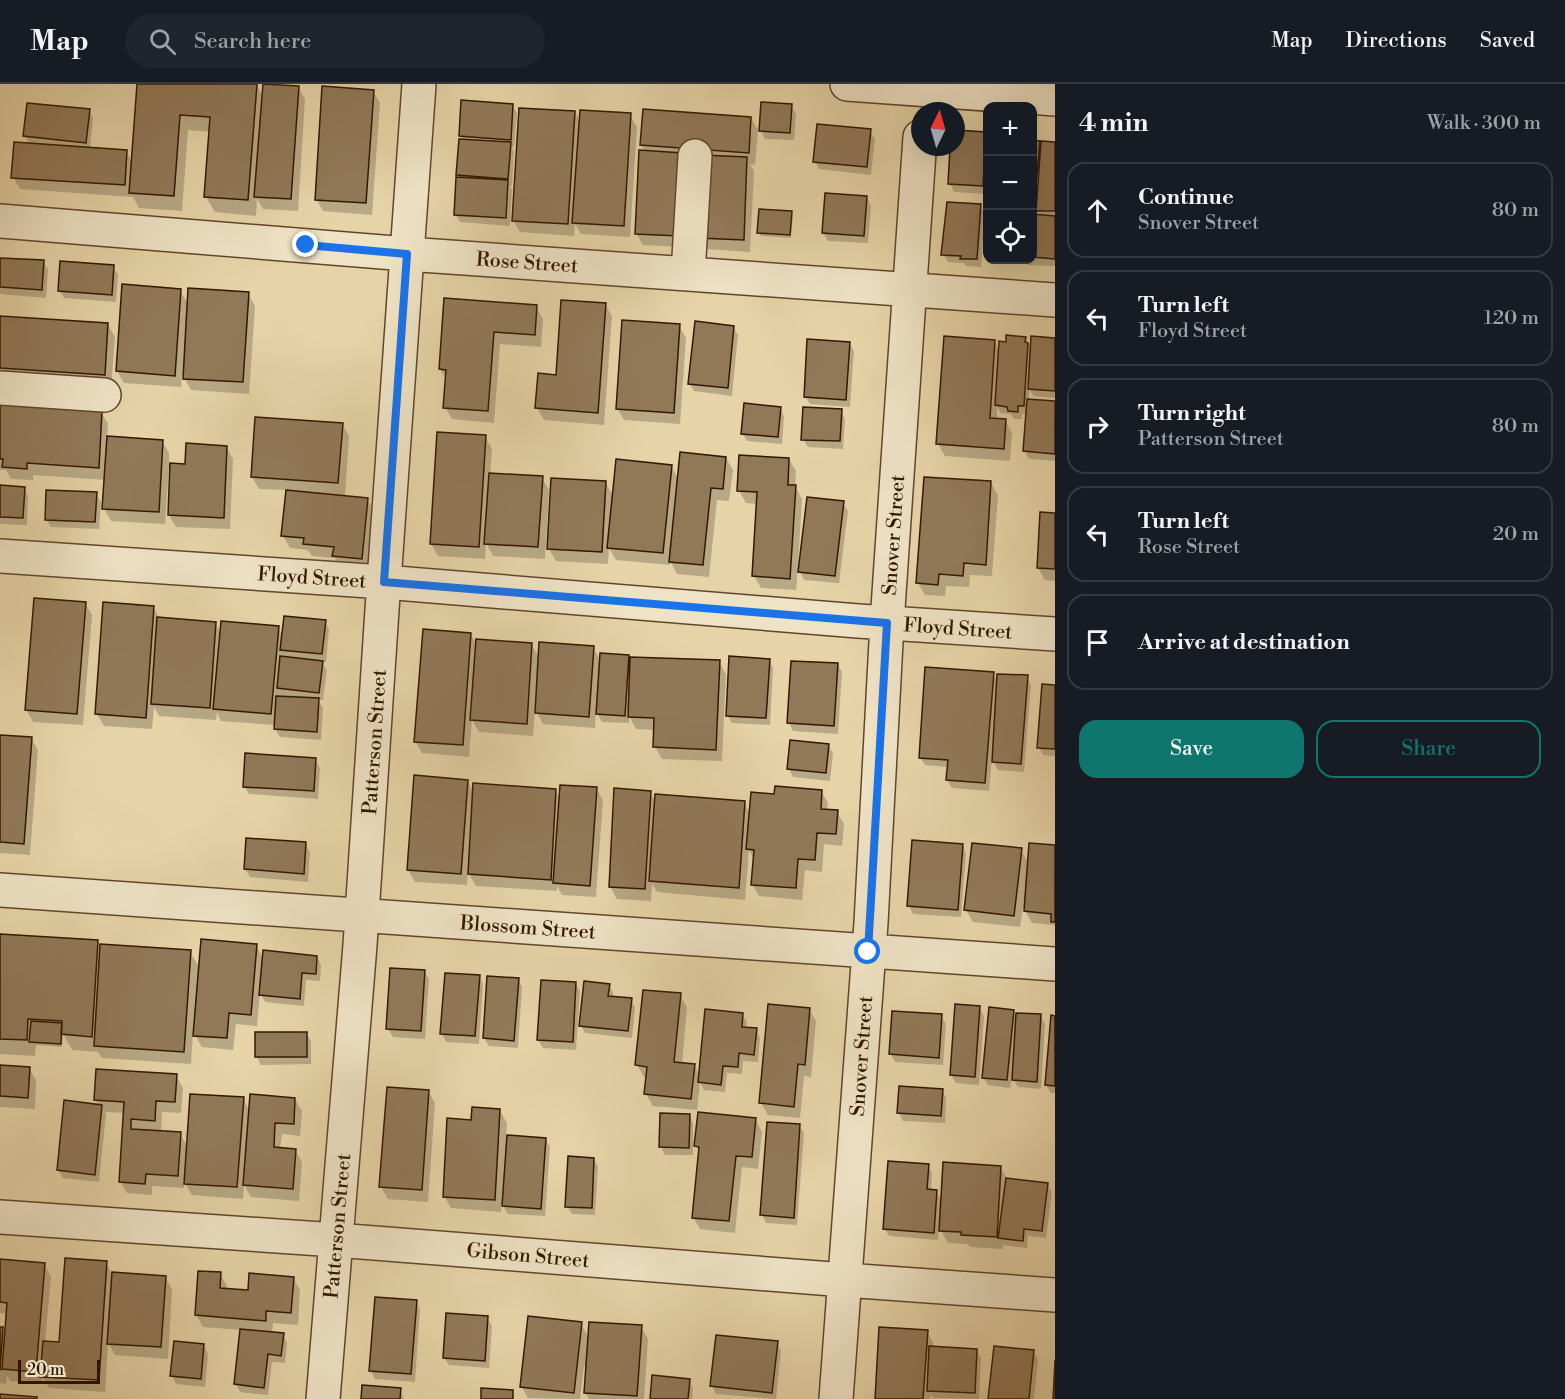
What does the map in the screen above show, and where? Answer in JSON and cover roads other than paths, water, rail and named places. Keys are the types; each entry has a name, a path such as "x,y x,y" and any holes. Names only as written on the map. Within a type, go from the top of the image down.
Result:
{"street":[{"name":"Patterson Street","path":"323,1399 362,916 419,84"},
{"path":"847,84 923,95 1055,99"},
{"path":"688,274 695,156"},
{"name":"Snover Street","path":"836,1399 868,952 887,623 919,156"},
{"name":"Rose Street","path":"0,221 407,254 1055,300"},
{"path":"0,388 104,395"},
{"name":"Floyd Street","path":"0,556 384,582 887,623 1055,634"},
{"name":"Blossom Street","path":"0,890 1055,964"},
{"name":"Gibson Street","path":"0,1217 336,1240 1055,1295"}]}
